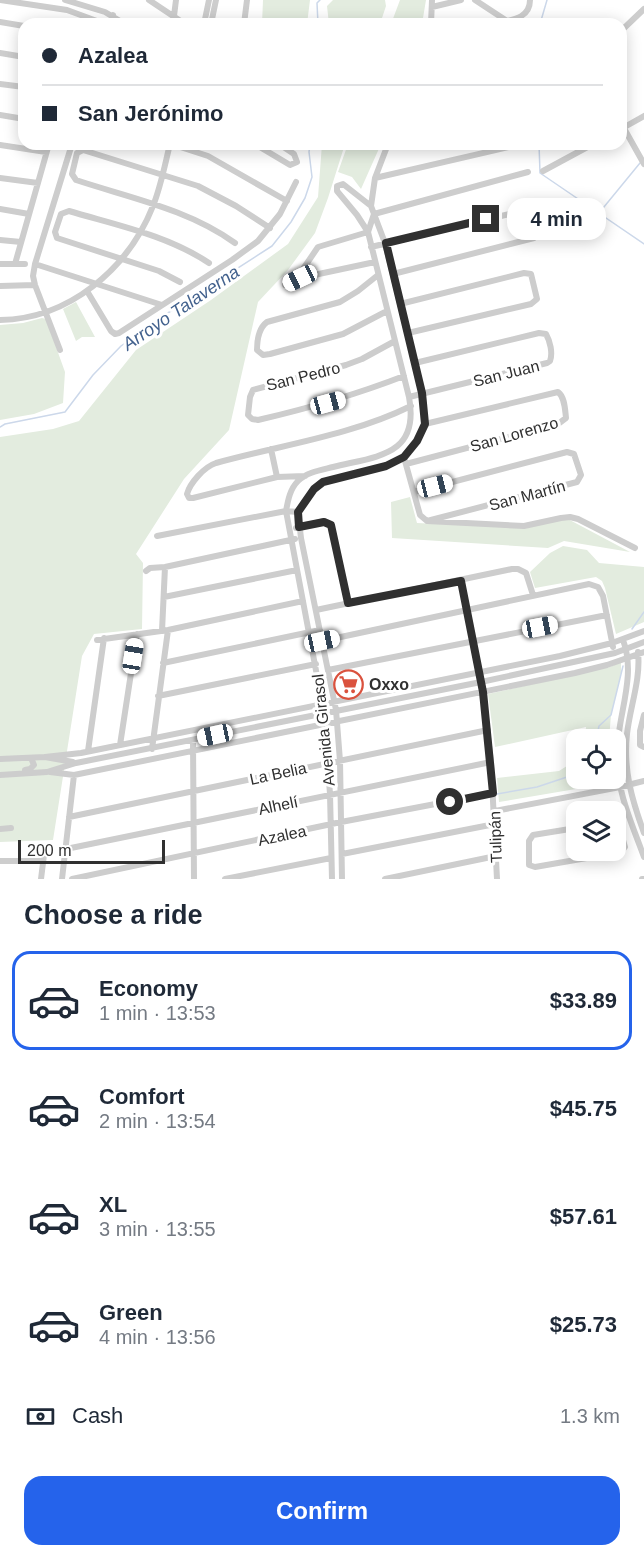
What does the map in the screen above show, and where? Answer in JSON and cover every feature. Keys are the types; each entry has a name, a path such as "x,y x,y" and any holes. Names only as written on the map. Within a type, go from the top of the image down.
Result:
{"street":[{"path":"0,0 68,10 89,18"},
{"path":"65,0 91,6 117,18"},
{"path":"148,0 177,18"},
{"path":"174,16 176,0"},
{"path":"205,18 209,0"},
{"path":"212,18 216,0"},
{"path":"245,18 247,0"},
{"path":"432,4 461,0"},
{"path":"475,0 502,18"},
{"path":"517,18 527,12 530,0"},
{"path":"627,25 644,9"},
{"path":"0,22 18,25"},
{"path":"0,53 18,56"},
{"path":"0,84 18,86"},
{"path":"0,116 18,118"},
{"path":"627,124 644,116"},
{"path":"627,135 644,164"},
{"path":"0,145 18,148"},
{"path":"15,264 46,152 33,150"},
{"path":"60,350 33,276 70,150"},
{"path":"235,243 194,218 74,179 72,174 77,153 83,150 187,182 208,191 270,228"},
{"path":"0,320 26,317 65,304 87,291 121,260 141,232 153,205 169,150"},
{"path":"190,150 208,156 287,201"},
{"path":"265,150 290,165 297,162 294,154 288,150"},
{"path":"157,536 286,511 298,512 308,495 323,482 405,461 417,441 425,424 422,393 386,243 371,206 375,178 386,150"},
{"path":"375,178 496,150"},
{"path":"543,171 582,150"},
{"path":"374,214 528,172"},
{"path":"0,178 38,183"},
{"path":"87,291 113,334 119,333 246,250 270,228 296,182"},
{"path":"286,511 290,493 298,481 305,476 395,449 402,443 411,425 410,397 368,232 339,194 338,186 343,183 371,206"},
{"path":"0,209 29,214"},
{"path":"371,247 526,210 532,210 537,215 537,234 534,238 393,274"},
{"path":"180,282 159,271 57,238 55,232 62,213 69,212 141,232 180,247 208,263"},
{"path":"368,232 374,214"},
{"path":"300,278 301,272 318,247 368,232"},
{"path":"0,240 21,242"},
{"path":"285,285 300,278 375,262"},
{"path":"0,264 25,264"},
{"path":"35,264 162,305"},
{"path":"400,304 524,273 531,274 537,299 531,304 408,333"},
{"path":"378,275 340,302 262,325 257,350 263,355 270,354 344,334 387,311"},
{"path":"0,286 35,285"},
{"name":"San Juan","path":"410,397 547,363 552,354 546,334 539,333 415,363"},
{"name":"San Pedro","path":"394,341 369,356 346,365 253,390 248,415 258,420 305,409 351,396 404,376"},
{"name":"San Lorenzo","path":"405,461 558,424 566,418 566,414 563,398 558,392 425,424"},
{"path":"305,476 277,477 192,498 189,498 187,494 188,489 210,465 367,424 411,406"},
{"path":"271,448 277,477"},
{"name":"San Martín","path":"414,492 567,452 576,457 581,475 577,482 427,522"},
{"path":"405,461 420,515 427,522 524,526 570,517 635,548"},
{"path":"319,470 323,482"},
{"name":"Avenida Girasol","path":"286,511 323,704 329,763 332,879"},
{"name":"Avenida Girasol","path":"298,512 301,538 336,711 340,761 342,879"},
{"path":"289,529 329,522 348,603"},
{"path":"146,571 150,568 165,567 301,538"},
{"path":"152,749 163,663 165,567"},
{"path":"316,610 518,569 528,576 533,595"},
{"path":"164,597 297,570"},
{"name":"Tulipán","path":"461,581 480,672 488,730 495,811 497,879"},
{"path":"322,641 589,584 597,587 603,596 616,662"},
{"path":"88,751 100,639 165,630 303,602"},
{"path":"327,670 607,615"},
{"path":"163,663 320,630"},
{"path":"45,758 480,672 612,643 644,631"},
{"path":"120,745 137,634"},
{"path":"633,636 641,654 627,733 626,761 628,785 641,815 644,833"},
{"path":"619,729 629,672 629,658 623,640"},
{"path":"47,772 76,763 615,653 644,642"},
{"path":"2,775 47,772 74,775 325,722 483,692 616,662 641,654"},
{"path":"158,696 316,664"},
{"path":"636,684 644,682"},
{"path":"351,698 353,708"},
{"path":"644,715 640,732 640,743 644,747"},
{"name":"La Belia","path":"69,817 488,730"},
{"path":"627,733 640,732"},
{"path":"193,740 194,879"},
{"path":"2,775 15,770 33,768 34,763 31,758"},
{"path":"0,759 45,758 76,763"},
{"name":"Alhelí","path":"66,849 491,762"},
{"path":"62,879 74,775"},
{"path":"628,785 644,781"},
{"path":"495,811 610,789"},
{"path":"621,789 644,857"},
{"name":"Azalea","path":"72,879 341,822 493,793"},
{"path":"342,854 495,824"},
{"path":"0,828 11,828"},
{"path":"566,830 533,835 529,841 530,865 535,867 569,861"},
{"path":"626,834 635,831"},
{"path":"41,879 45,847"},
{"path":"385,879 496,856"},
{"path":"225,879 332,858"},
{"path":"0,861 42,861"}],"shaded area":[{"path":"263,0 310,0 308,18 262,18"},
{"path":"333,0 385,0 386,6 382,18 328,18 327,6"},
{"path":"400,0 426,0 423,18 393,18"},
{"path":"322,150 343,150 315,233 288,270 258,302 229,430 184,479 136,554 143,563 142,629 94,634 82,656 53,840 0,842 0,437 53,429 79,421 136,350 211,300 288,244 318,197"},
{"path":"346,150 378,150 361,189 352,177 338,172"},
{"path":"76,302 95,337 82,337 76,341 63,309"},
{"path":"46,319 65,372 63,403 34,414 0,420 0,325 23,323"},
{"path":"410,497 417,523 524,528 566,518 630,552 564,541 548,548 392,538 391,502"},
{"path":"563,546 587,550 599,563 644,567 644,622 616,634 605,588 602,581 596,577 535,588 530,572 550,553"},
{"path":"621,662 621,673 610,729 586,729 586,727 566,729 566,731 495,747 488,694 610,667"},
{"path":"566,767 566,789 576,789 499,802 497,778 559,771"}],"waterway":[{"name":"Arroyo Talaverna","path":"318,18 317,3 320,0"},
{"path":"542,18 547,0"},
{"name":"Arroyo Talaverna","path":"0,427 65,412 93,375 121,346 157,320 272,246 291,222 305,198 312,177 309,150"},
{"path":"539,150 540,173 644,244"},
{"path":"599,213 640,163"},
{"path":"632,629 644,612"},
{"path":"598,729 611,715 623,666"},
{"path":"497,794 537,787 566,777"}],"place":[{"name":"Oxxo","path":"348,684"}],"route":[{"path":"450,802 493,793 483,692 461,581 348,603 331,525 326,521 299,527 298,512 308,495 323,482 386,466 404,457 417,441 425,424 422,393 386,243 486,219"}]}
